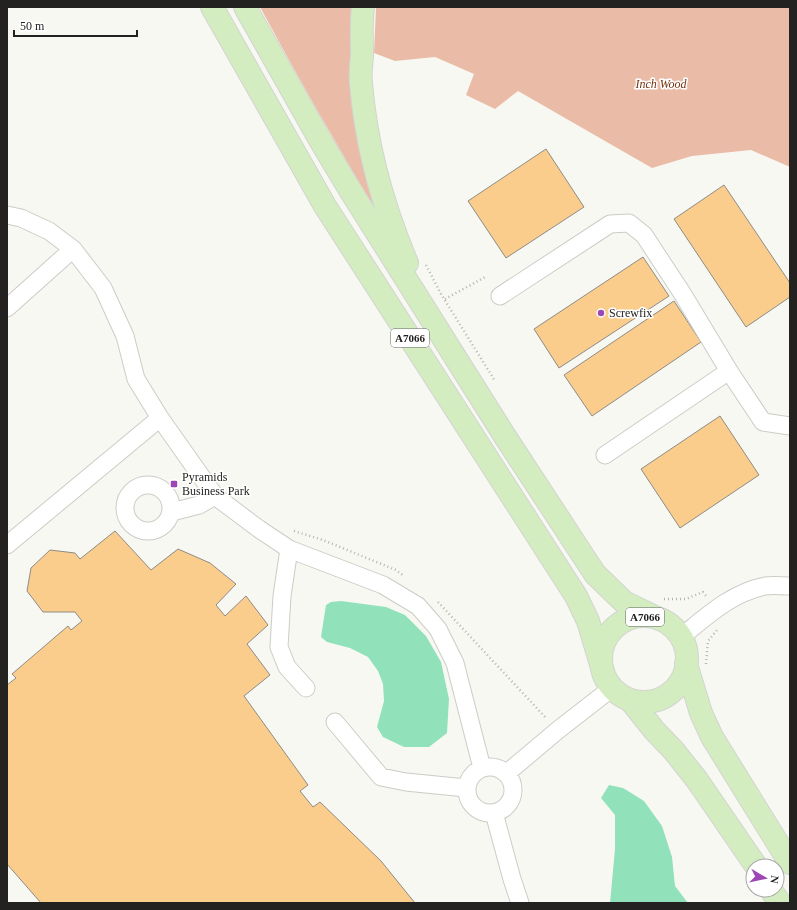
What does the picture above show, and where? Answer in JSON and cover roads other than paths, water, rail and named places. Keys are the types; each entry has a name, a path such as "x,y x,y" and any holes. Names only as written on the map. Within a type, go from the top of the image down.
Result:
{"main road":[{"name":"A7066","path":"212,7 324,206 576,596 588,622 607,679"},
{"name":"A7066","path":"245,7 320,140 362,209 506,438 596,574 624,602 659,609 671,627 681,637"},
{"name":"A7066","path":"363,7 360,82 374,166 398,241 426,312"},
{"name":"A7066","path":"607,679 602,652 604,643 610,633 618,625 627,620 638,617 647,617 659,609"},
{"path":"681,637 686,653 696,664 701,713 712,737 790,863"},
{"path":"607,679 620,695 630,700 643,702 656,700 668,695 675,689 683,677 696,664"},
{"path":"630,700 697,780 751,858"}],"lane":[{"path":"7,215 21,218 49,231 73,249 103,288 125,336 136,380 160,418 216,496 288,549 383,585 418,606 438,629 455,663 482,768"},
{"path":"500,296 610,224 629,223 644,235 729,371 763,422 790,426"},
{"path":"8,308 73,249"},
{"path":"605,456 729,371"},
{"path":"7,545 160,418"},
{"path":"172,512 199,505 216,496"},
{"path":"288,549 282,596 279,647 287,667 306,688"},
{"path":"681,637 714,610 736,595 766,586 790,586"},
{"path":"506,774 558,730 607,679"},
{"path":"335,722 381,777 406,782 466,788"},
{"path":"490,766 500,769 510,779 513,787 510,800 502,810 494,813 483,812 476,808 469,800 466,788 468,780 473,774 482,768 490,766"},
{"path":"494,813 520,903"}],"place":[{"name":"Screwfix","path":"601,313"},
{"name":"Pyramids Business Park","path":"174,484"}],"park label":[{"name":"Inch Wood","path":"661,84"}]}
